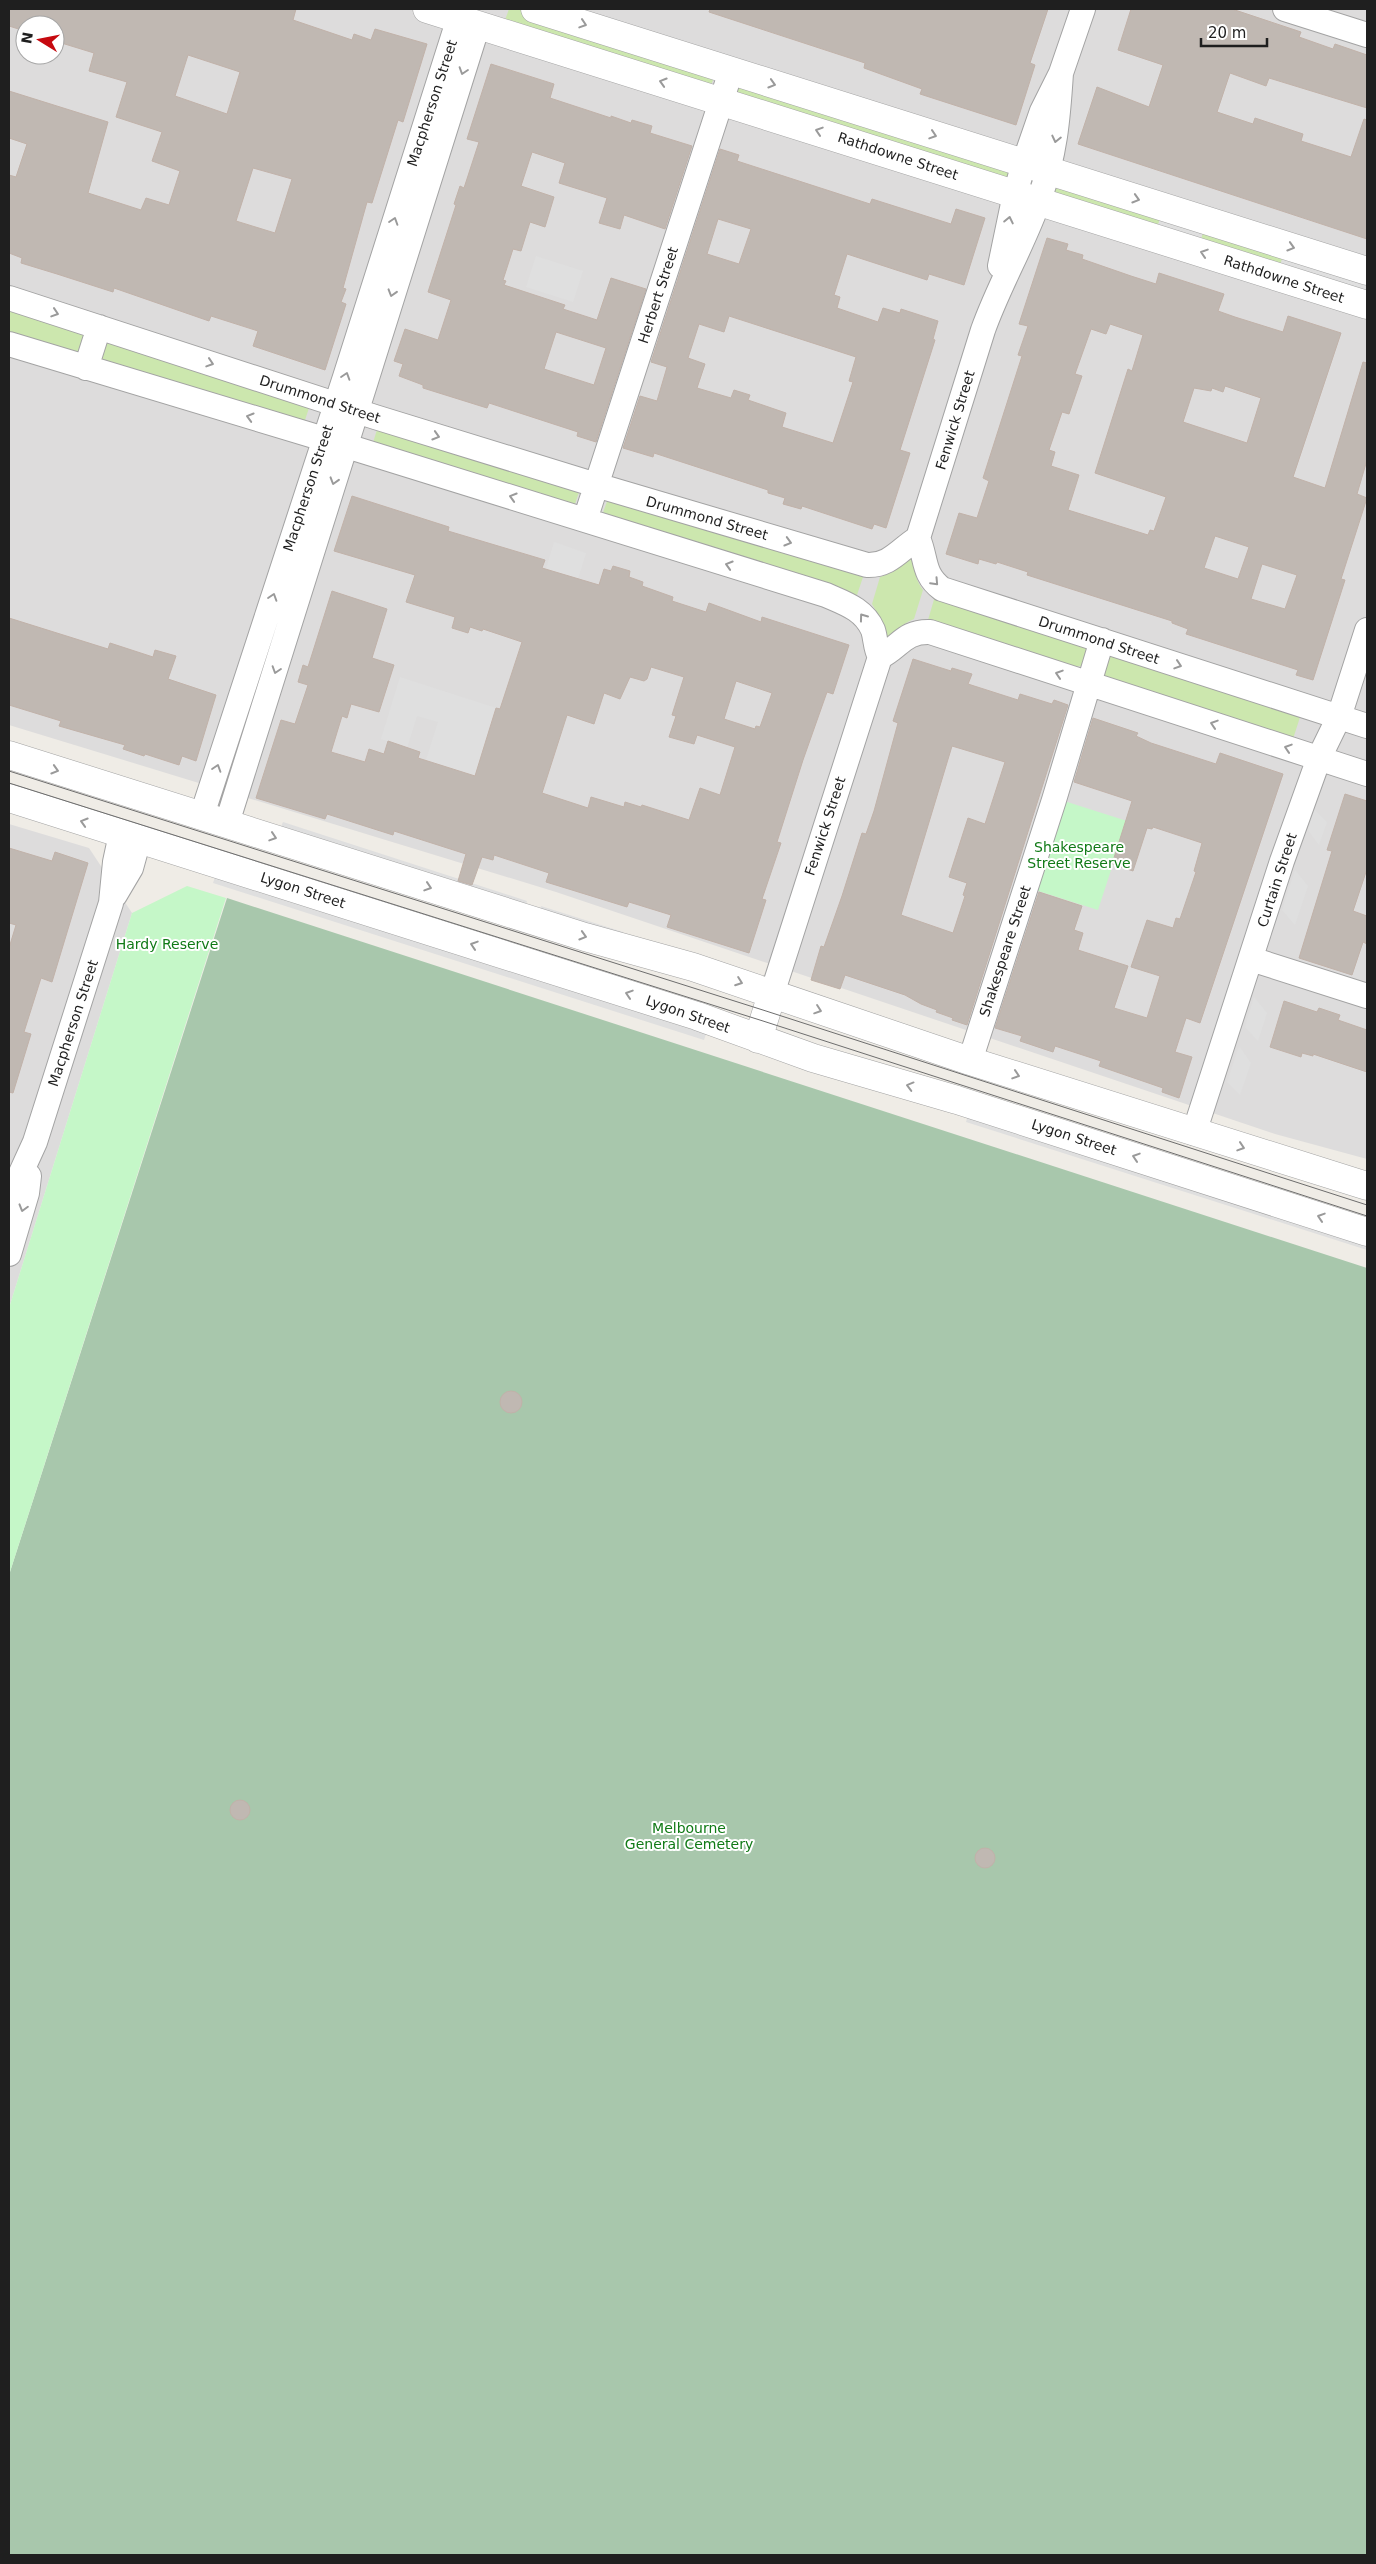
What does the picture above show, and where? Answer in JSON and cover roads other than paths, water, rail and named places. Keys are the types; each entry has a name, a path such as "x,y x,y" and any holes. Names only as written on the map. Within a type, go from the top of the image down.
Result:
{"street":[{"name":"Rathdowne Street","path":"427,9 471,15 722,101 1367,306"},
{"path":"535,9 1367,271"},
{"name":"Fenwick Street","path":"918,538 1036,167 1042,111 1061,73 1083,9"},
{"path":"1299,11 1367,35"},
{"name":"Macpherson Street","path":"214,819 261,632 335,442 471,15"},
{"name":"Herbert Street","path":"585,520 731,71"},
{"name":"Drummond Street","path":"9,298 346,408 596,485 867,565 894,559 908,544 918,538 922,548 925,569 934,583 942,589 1367,726"},
{"path":"86,368 99,327"},
{"path":"9,344 335,442 826,595 854,607 873,630 875,649 880,657 888,653 901,639 919,632 930,632 1367,774"},
{"name":"Macpherson Street","path":"214,819 285,640 335,442"},
{"name":"Curtain Street","path":"1194,1132 1282,861 1319,758 1339,717 1367,630"},
{"path":"261,632 285,640"},
{"name":"Shakespeare Street","path":"970,1061 1102,640"},
{"name":"Fenwick Street","path":"772,994 880,657"},
{"path":"9,755 585,937 693,967 970,1061 1367,1186"},
{"path":"130,836 142,796"},
{"name":"Lygon Street","path":"9,798 697,1016 820,1060 957,1100 1367,1232"},
{"path":"189,855 214,819"},
{"path":"214,819 214,862"},
{"name":"Macpherson Street","path":"9,1198 35,1142 111,903 115,862 130,836"},
{"path":"1251,959 1367,996"},
{"path":"758,1039 772,994"},
{"path":"957,1100 970,1061"},
{"path":"1182,1172 1194,1132"},
{"name":"Macpherson Street","path":"11,1242 27,1193 35,1142"}],"tram line":[{"path":"9,771 766,1011 1367,1205"},
{"path":"9,783 763,1021 1367,1216"}],"park label":[{"name":"Shakespeare Street Reserve","path":"1079,856"},
{"name":"Hardy Reserve","path":"167,944"},
{"name":"Melbourne General Cemetery","path":"689,1836"}]}
